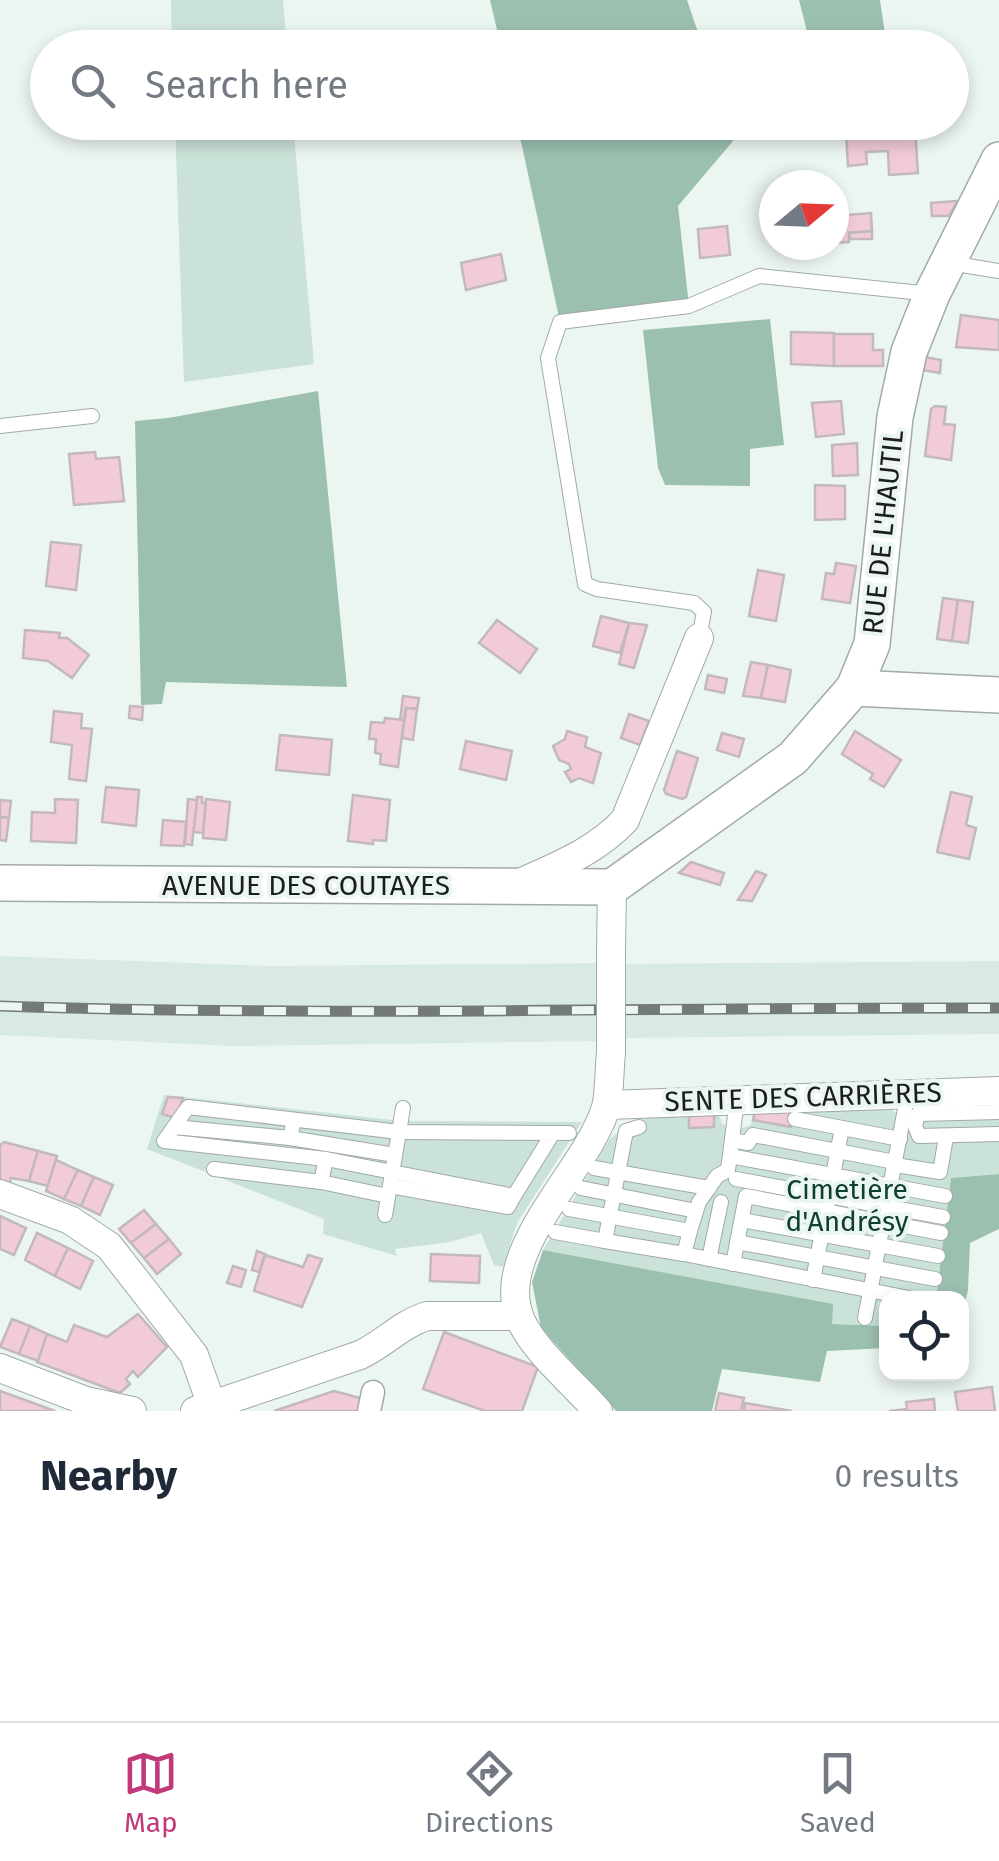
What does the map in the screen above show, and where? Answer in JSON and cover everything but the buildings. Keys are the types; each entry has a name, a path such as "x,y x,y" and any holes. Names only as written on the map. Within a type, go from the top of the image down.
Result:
{"street":[{"name":"RUE DE L'HAUTIL","path":"612,887 793,758 854,688 872,644 908,352 932,294 999,160"},
{"path":"512,887 587,852 625,820 699,638"},
{"path":"854,688 999,695"},
{"name":"AVENUE DES COUTAYES","path":"0,883 612,887"},
{"path":"598,1411 528,1333 519,1316 516,1292 523,1257 607,1105 612,887"},
{"name":"SENTE DES CARRIÈRES","path":"607,1105 999,1091"},
{"path":"0,1194 70,1220 109,1246 200,1366 204,1409 360,1356 374,1379"},
{"path":"374,1379 402,1327 427,1316 519,1316"},
{"path":"0,1368 86,1401 132,1411"}],"lane":[{"path":"949,262 999,271"},
{"path":"699,638 704,612 694,603 585,584 548,358 560,322 689,306 759,276 932,294"},
{"path":"0,426 92,416"},
{"path":"865,1318 895,1163 906,1130 908,1093"},
{"path":"733,1264 744,1208 732,1161 737,1100"},
{"path":"188,1107 399,1132 561,1133 508,1207 326,1159 164,1141 188,1107"},
{"path":"385,1215 404,1108"},
{"path":"906,1130 918,1114 999,1112"},
{"path":"794,1119 842,1128 906,1130 919,1136 999,1134"},
{"path":"290,1138 294,1120"},
{"path":"174,1127 290,1138 391,1177"},
{"path":"604,1241 626,1131 639,1127"},
{"path":"813,1280 842,1128"},
{"path":"684,1254 703,1199 752,1135 940,1172 946,1137"},
{"path":"321,1182 326,1159"},
{"path":"732,1161 946,1196"},
{"path":"732,1161 828,1204"},
{"path":"594,1168 703,1199"},
{"path":"214,1169 321,1182 391,1177"},
{"path":"582,1188 613,1195 721,1202 822,1235 938,1256"},
{"path":"710,1260 721,1202"},
{"path":"744,1208 828,1204 942,1225"},
{"path":"569,1210 690,1231"},
{"path":"555,1232 879,1293"},
{"path":"737,1242 935,1279"}],"shaded area":[{"path":"0,956 270,966 607,963 605,1041 233,1046 0,1035"},
{"path":"999,961 999,1034 622,1038 620,964"}],"green space":[{"path":"171,0 283,0 286,30 172,30"},
{"path":"490,0 687,0 697,30 497,30"},
{"path":"799,0 880,0 884,30 807,30"},
{"path":"176,140 294,140 314,364 184,382"},
{"path":"521,140 733,140 678,206 689,306 560,322"},
{"path":"770,319 784,445 750,449 750,486 665,485 658,468 643,330"},
{"path":"318,391 347,687 166,682 162,704 141,705 135,421"},
{"path":"164,1095 402,1121 582,1122 517,1223 503,1267 494,1265 481,1233 450,1242 395,1249 397,1256 323,1234 324,1219 147,1149"},
{"name":"Cimetière d'Andrésy","path":"999,1100 999,1174 951,1178 937,1291 879,1291 879,1326 832,1324 832,1304 543,1250 609,1140 634,1123 660,1116 719,1115 722,1124 739,1129 751,1125 755,1111 889,1108 899,1115"},
{"path":"999,1174 999,1229 970,1243 968,1291 937,1291 951,1178"},
{"path":"543,1250 833,1304 832,1324 879,1326 879,1348 827,1351 820,1382 722,1369 712,1411 616,1411 541,1328 532,1282"}],"railway":[{"path":"0,1006 375,1011 999,1008"}]}
